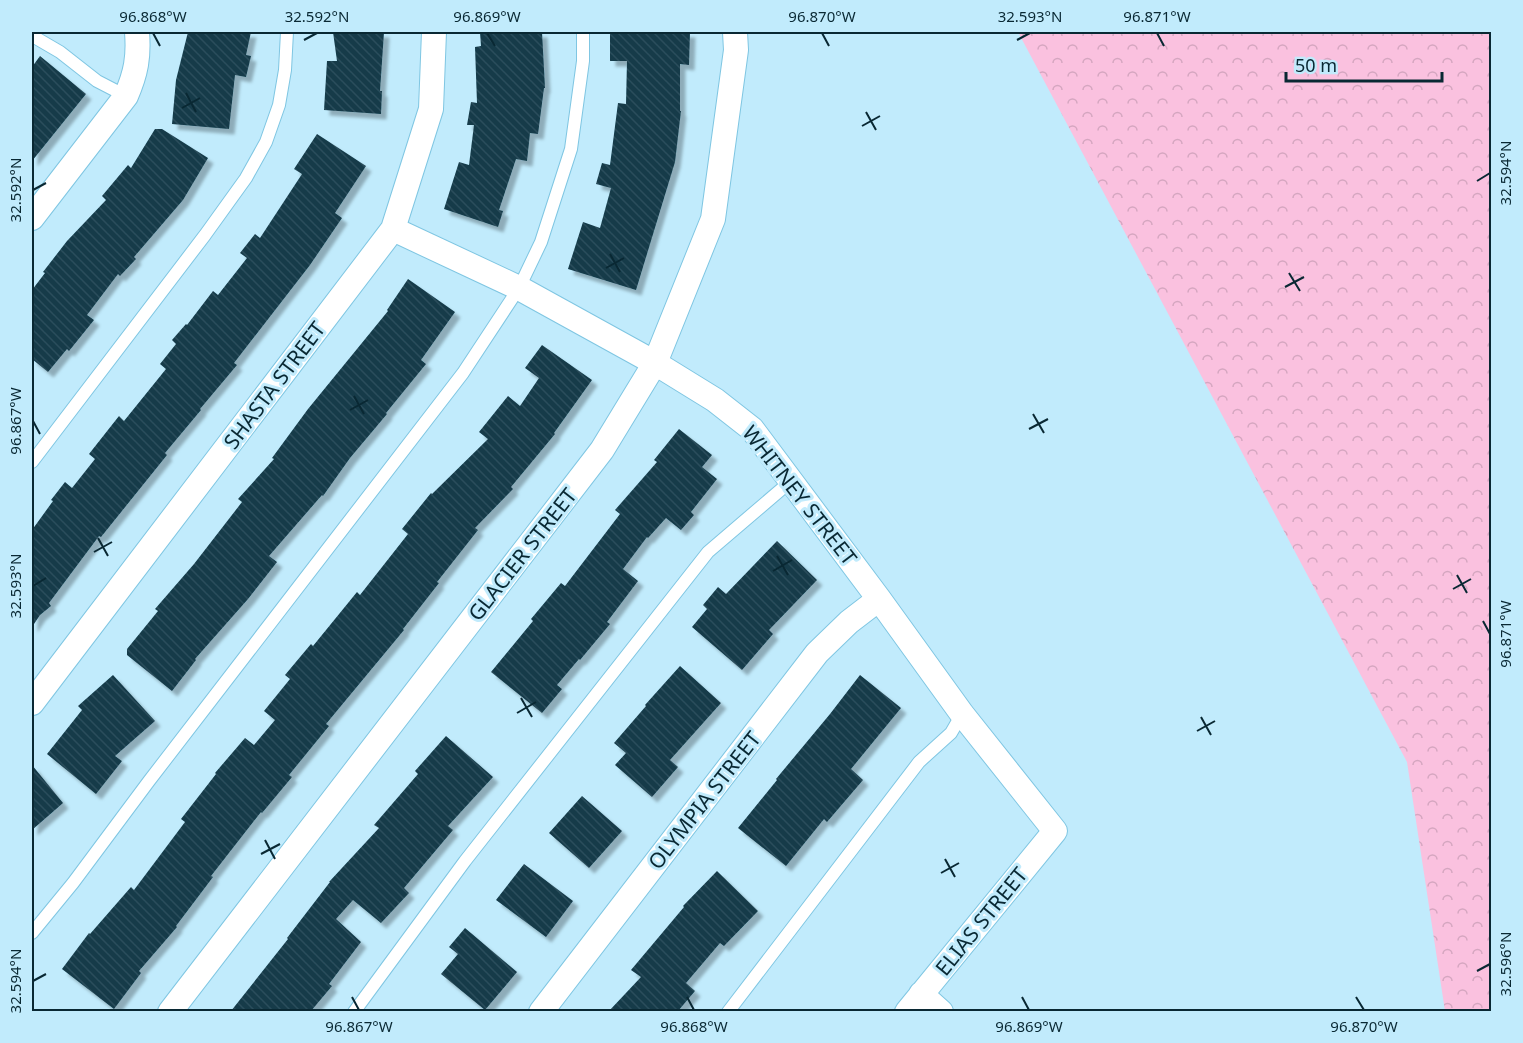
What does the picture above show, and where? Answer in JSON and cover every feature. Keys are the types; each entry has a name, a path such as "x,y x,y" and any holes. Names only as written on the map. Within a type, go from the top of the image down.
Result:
{"street":[{"path":"32,218 126,96 134,77 139,48 137,32"},
{"name":"SHASTA STREET","path":"32,702 393,229 431,109 434,32"},
{"name":"GLACIER STREET","path":"170,1011 602,450 655,363 713,219 736,50 735,32"},
{"name":"WHITNEY STREET","path":"393,229 519,288 655,363 715,400 753,429 962,714 1055,831"},
{"name":"OLYMPIA STREET","path":"541,1011 817,653 849,622 879,599"},
{"name":"ELIAS STREET","path":"914,1003 1055,831"},
{"path":"914,1003 940,1011"}],"lane":[{"path":"32,462 205,236 246,178 266,142 279,105 285,70 287,32"},
{"path":"32,933 73,883 463,374 519,288 541,242 572,149 583,62 583,32"},
{"path":"32,38 60,52 97,81 126,96"},
{"path":"354,1011 465,861 708,552 791,481"},
{"path":"728,1011 919,762 951,733 962,714"}],"green space":[{"path":"1018,32 1491,32 1491,1011 1445,1011 1407,762"}],"building":[{"path":"188,32 251,32 246,55 251,56 246,77 235,75 229,129 172,124 176,80"},
{"path":"333,32 384,32 380,91 382,91 381,114 324,110 327,61 337,61"},
{"path":"480,32 542,32 545,88 538,134 530,133 527,161 516,159 499,210 503,211 498,227 444,209 459,162 469,165 474,125 467,125 471,102 477,103 475,47 481,46"},
{"path":"610,32 690,32 689,65 680,64 681,111 675,162 636,290 568,269 583,222 600,228 611,188 596,184 602,163 610,165 618,103 626,104 627,61 610,61"},
{"path":"40,56 86,94 32,161 32,67"},
{"path":"155,129 162,129 208,158 183,200 134,257 136,259 120,276 118,274 87,315 94,320 69,351 67,349 48,372 32,359 32,290 67,241 106,200 102,196 128,165 131,168"},
{"path":"317,134 366,166 335,213 342,218 310,265 234,363 237,365 165,453 167,455 101,537 99,536 49,603 51,606 40,615 32,627 32,530 65,482 72,488 95,459 89,454 119,416 124,421 166,369 160,364 176,344 172,340 187,325 213,291 218,295 247,258 240,253 255,234 260,238 302,174 294,169"},
{"path":"408,279 455,312 421,360 426,364 350,458 323,496 269,556 277,562 195,659 172,691 127,655 127,649 158,611 155,609 194,564 242,502 238,499 274,459 272,458 308,409 388,311"},
{"path":"542,345 592,380 555,434 511,487 513,489 475,528 478,530 437,582 439,583 404,630 326,724 329,726 289,775 292,777 261,812 211,876 213,877 177,927 139,971 141,973 114,1009 62,969 89,933 131,887 134,890 185,822 181,819 215,773 245,738 254,745 275,720 264,711 290,679 285,675 311,644 313,646 357,592 360,595 408,534 402,529 431,493 488,439 479,432 508,396 520,406 539,378 525,368"},
{"path":"679,429 712,455 702,467 717,479 691,512 694,515 681,530 666,518 647,537 623,569 638,581 607,622 610,624 557,685 562,689 542,713 491,672 561,583 565,586 620,514 615,510 657,462 654,460"},
{"path":"777,541 817,580 769,630 773,634 742,670 692,627 707,609 703,605 718,587 726,594"},
{"path":"680,666 721,703 670,760 678,767 652,797 615,765 626,753 614,743"},
{"path":"113,675 155,721 115,756 122,761 96,794 47,754 82,710 78,706"},
{"path":"860,675 901,708 851,769 863,780 827,822 824,819 786,866 738,828"},
{"path":"446,736 493,777 448,826 453,830 404,888 409,893 381,923 353,900 336,919 361,942 329,984 332,986 311,1011 231,1011 288,939 329,882 379,828 374,825 418,774 415,771"},
{"path":"32,765 63,803 32,830"},
{"path":"582,796 622,831 589,868 549,833"},
{"path":"524,864 573,901 546,937 496,900"},
{"path":"717,871 758,911 724,946 720,943 686,983 695,991 678,1011 609,1011 641,977 631,970 683,906"},
{"path":"465,928 517,972 485,1010 441,974 458,954 449,947"}]}
